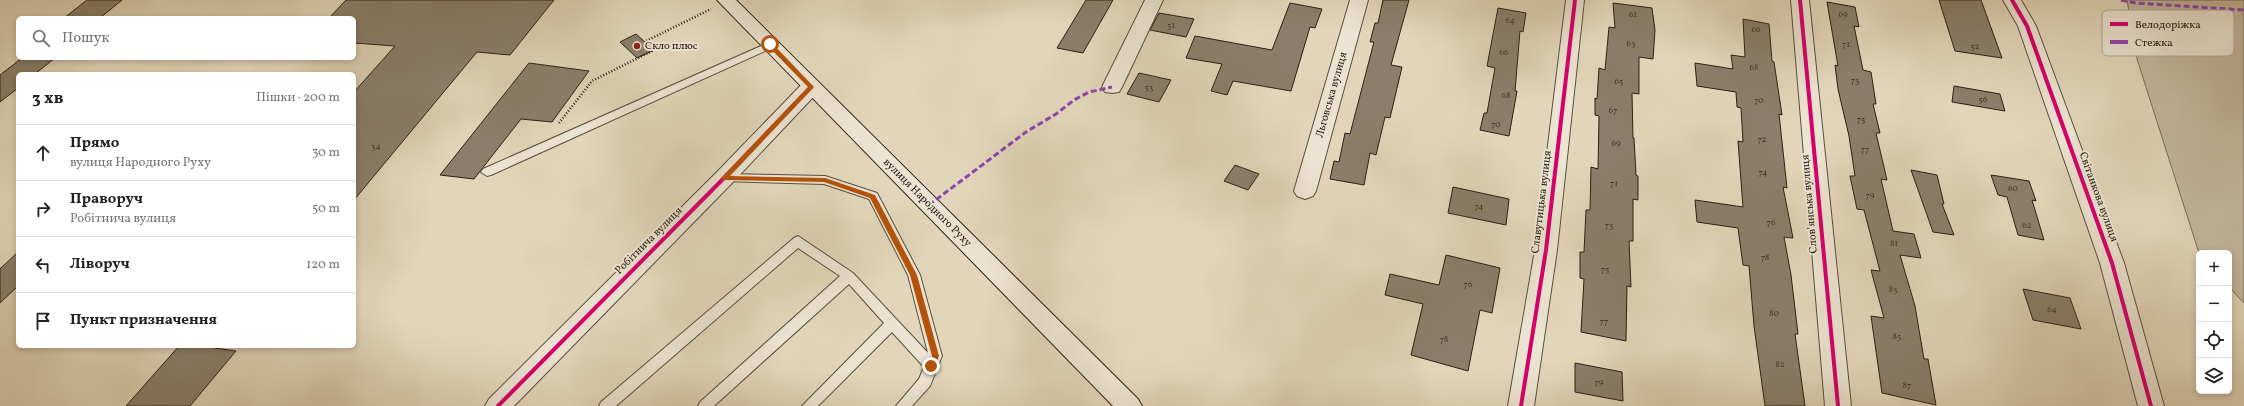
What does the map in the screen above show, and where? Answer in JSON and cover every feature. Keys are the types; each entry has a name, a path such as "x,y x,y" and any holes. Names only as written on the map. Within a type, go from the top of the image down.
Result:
{"street":[{"path":"1112,87 1154,0"},
{"name":"Льговська вулиця","path":"1305,191 1359,0"},
{"name":"Славутицька вулиця","path":"1521,406 1546,250 1575,0"},
{"name":"Словʼянська вулиця","path":"1800,0 1838,406"},
{"name":"Світанкова вулиця","path":"2012,0 2026,26 2112,263 2151,406"},
{"name":"вулиця Народного Руху","path":"726,1 1129,406"},
{"name":"Робітнича вулиця","path":"498,406 724,178 811,87"}],"lane":[{"path":"487,172 770,44"},
{"path":"724,178 825,180 873,196 914,275 935,356 925,382 903,406"},
{"path":"606,406 798,241 848,276 931,366"},
{"path":"705,406 848,276"},
{"path":"809,406 892,324"}],"path":[{"path":"555,128 592,81 656,49 646,42 726,1"}],"shaded area":[{"path":"2127,0 2244,0 2244,303 2232,290 2232,250 2198,250 2136,56 2234,56 2234,10 2129,10"}],"building":[{"path":"87,0 122,0 102,16 67,16"},
{"path":"346,0 554,0 510,55 477,52 356,198 356,90 395,46 356,43 356,16 331,16"},
{"path":"1086,0 1113,0 1083,53 1057,48"},
{"path":"1383,0 1409,0 1391,65 1402,67 1390,118 1385,117 1376,155 1370,153 1364,185 1330,179 1334,161 1339,162 1345,133 1350,134 1374,42 1370,42 1375,23 1378,23"},
{"path":"1939,0 1981,0 2002,58 1955,51"},
{"path":"1827,2 1855,7 1859,27 1854,26 1863,70 1871,72 1876,104 1873,104 1880,133 1876,133 1887,180 1881,179 1893,231 1914,234 1921,258 1900,255 1915,306 1924,359 1928,359 1936,405 1882,393 1871,316 1884,318 1871,270 1880,271 1864,210 1857,209 1850,176 1855,176 1849,136 1838,89 1835,65 1838,66"},
{"path":"1290,3 1322,9 1315,28 1310,27 1291,91 1233,81 1227,95 1211,91 1222,64 1186,58 1195,36 1272,50"},
{"path":"1613,3 1652,8 1655,30 1653,59 1639,57 1639,94 1632,93 1633,138 1636,175 1638,176 1638,200 1633,199 1633,241 1629,241 1631,287 1627,286 1626,341 1581,332 1584,279 1580,278 1580,252 1584,252 1586,210 1590,210 1591,167 1598,169 1599,116 1595,115 1595,98 1597,99 1599,68 1605,70 1609,27 1615,28"},
{"path":"1498,8 1526,13 1523,32 1520,31 1515,91 1517,91 1509,136 1480,130 1484,113 1487,113 1495,68 1487,66"},
{"path":"1159,13 1194,19 1186,37 1150,30"},
{"path":"1743,19 1769,24 1772,61 1774,62 1782,115 1779,114 1787,188 1783,187 1793,238 1784,237 1791,275 1798,334 1795,334 1805,406 1765,406 1754,326 1749,266 1743,265 1738,228 1697,222 1695,200 1743,207 1738,141 1743,142 1741,108 1737,107 1736,92 1697,86 1695,63 1733,69 1731,55 1745,57"},
{"name":"Скло плюс","path":"636,34 654,50 637,58 620,42"},
{"path":"19,60 52,60 38,72 16,72 16,90 0,102 0,75"},
{"path":"529,63 589,71 552,122 521,119 474,179 440,175"},
{"path":"1139,73 1171,80 1159,102 1127,94"},
{"path":"1954,86 2000,94 2005,111 1952,102"},
{"path":"1235,165 1259,174 1248,190 1224,181"},
{"path":"1911,170 1937,175 1944,204 1942,204 1954,235 1933,232"},
{"path":"1991,175 2029,181 2036,201 2032,200 2044,240 2018,235 2007,197 1998,195"},
{"path":"1453,187 1509,199 1506,225 1448,213"},
{"path":"16,254 16,288 0,303 0,269"},
{"path":"1446,255 1500,268 1492,313 1480,310 1468,371 1411,355 1423,304 1385,295 1390,274 1439,285"},
{"path":"2023,289 2070,298 2081,329 2033,320"},
{"path":"177,348 215,348 236,351 190,406 126,406"},
{"path":"1575,363 1622,372 1623,401 1575,392"}],"marked path":[{"path":"2121,0 2136,3 2244,10"},
{"path":"929,205 1026,132 1056,114 1074,100 1089,92 1112,87"}],"cycle path":[{"path":"1521,406 1546,250 1575,0"},
{"path":"1800,0 1838,406"},
{"path":"2012,0 2027,26 2112,263 2151,406"},
{"path":"498,406 724,178 811,87"}],"place":[{"name":"Скло плюс","path":"637,46"}],"route":[{"path":"770,44 811,87 724,178 825,180 873,196 914,275 935,356 931,366"}]}
